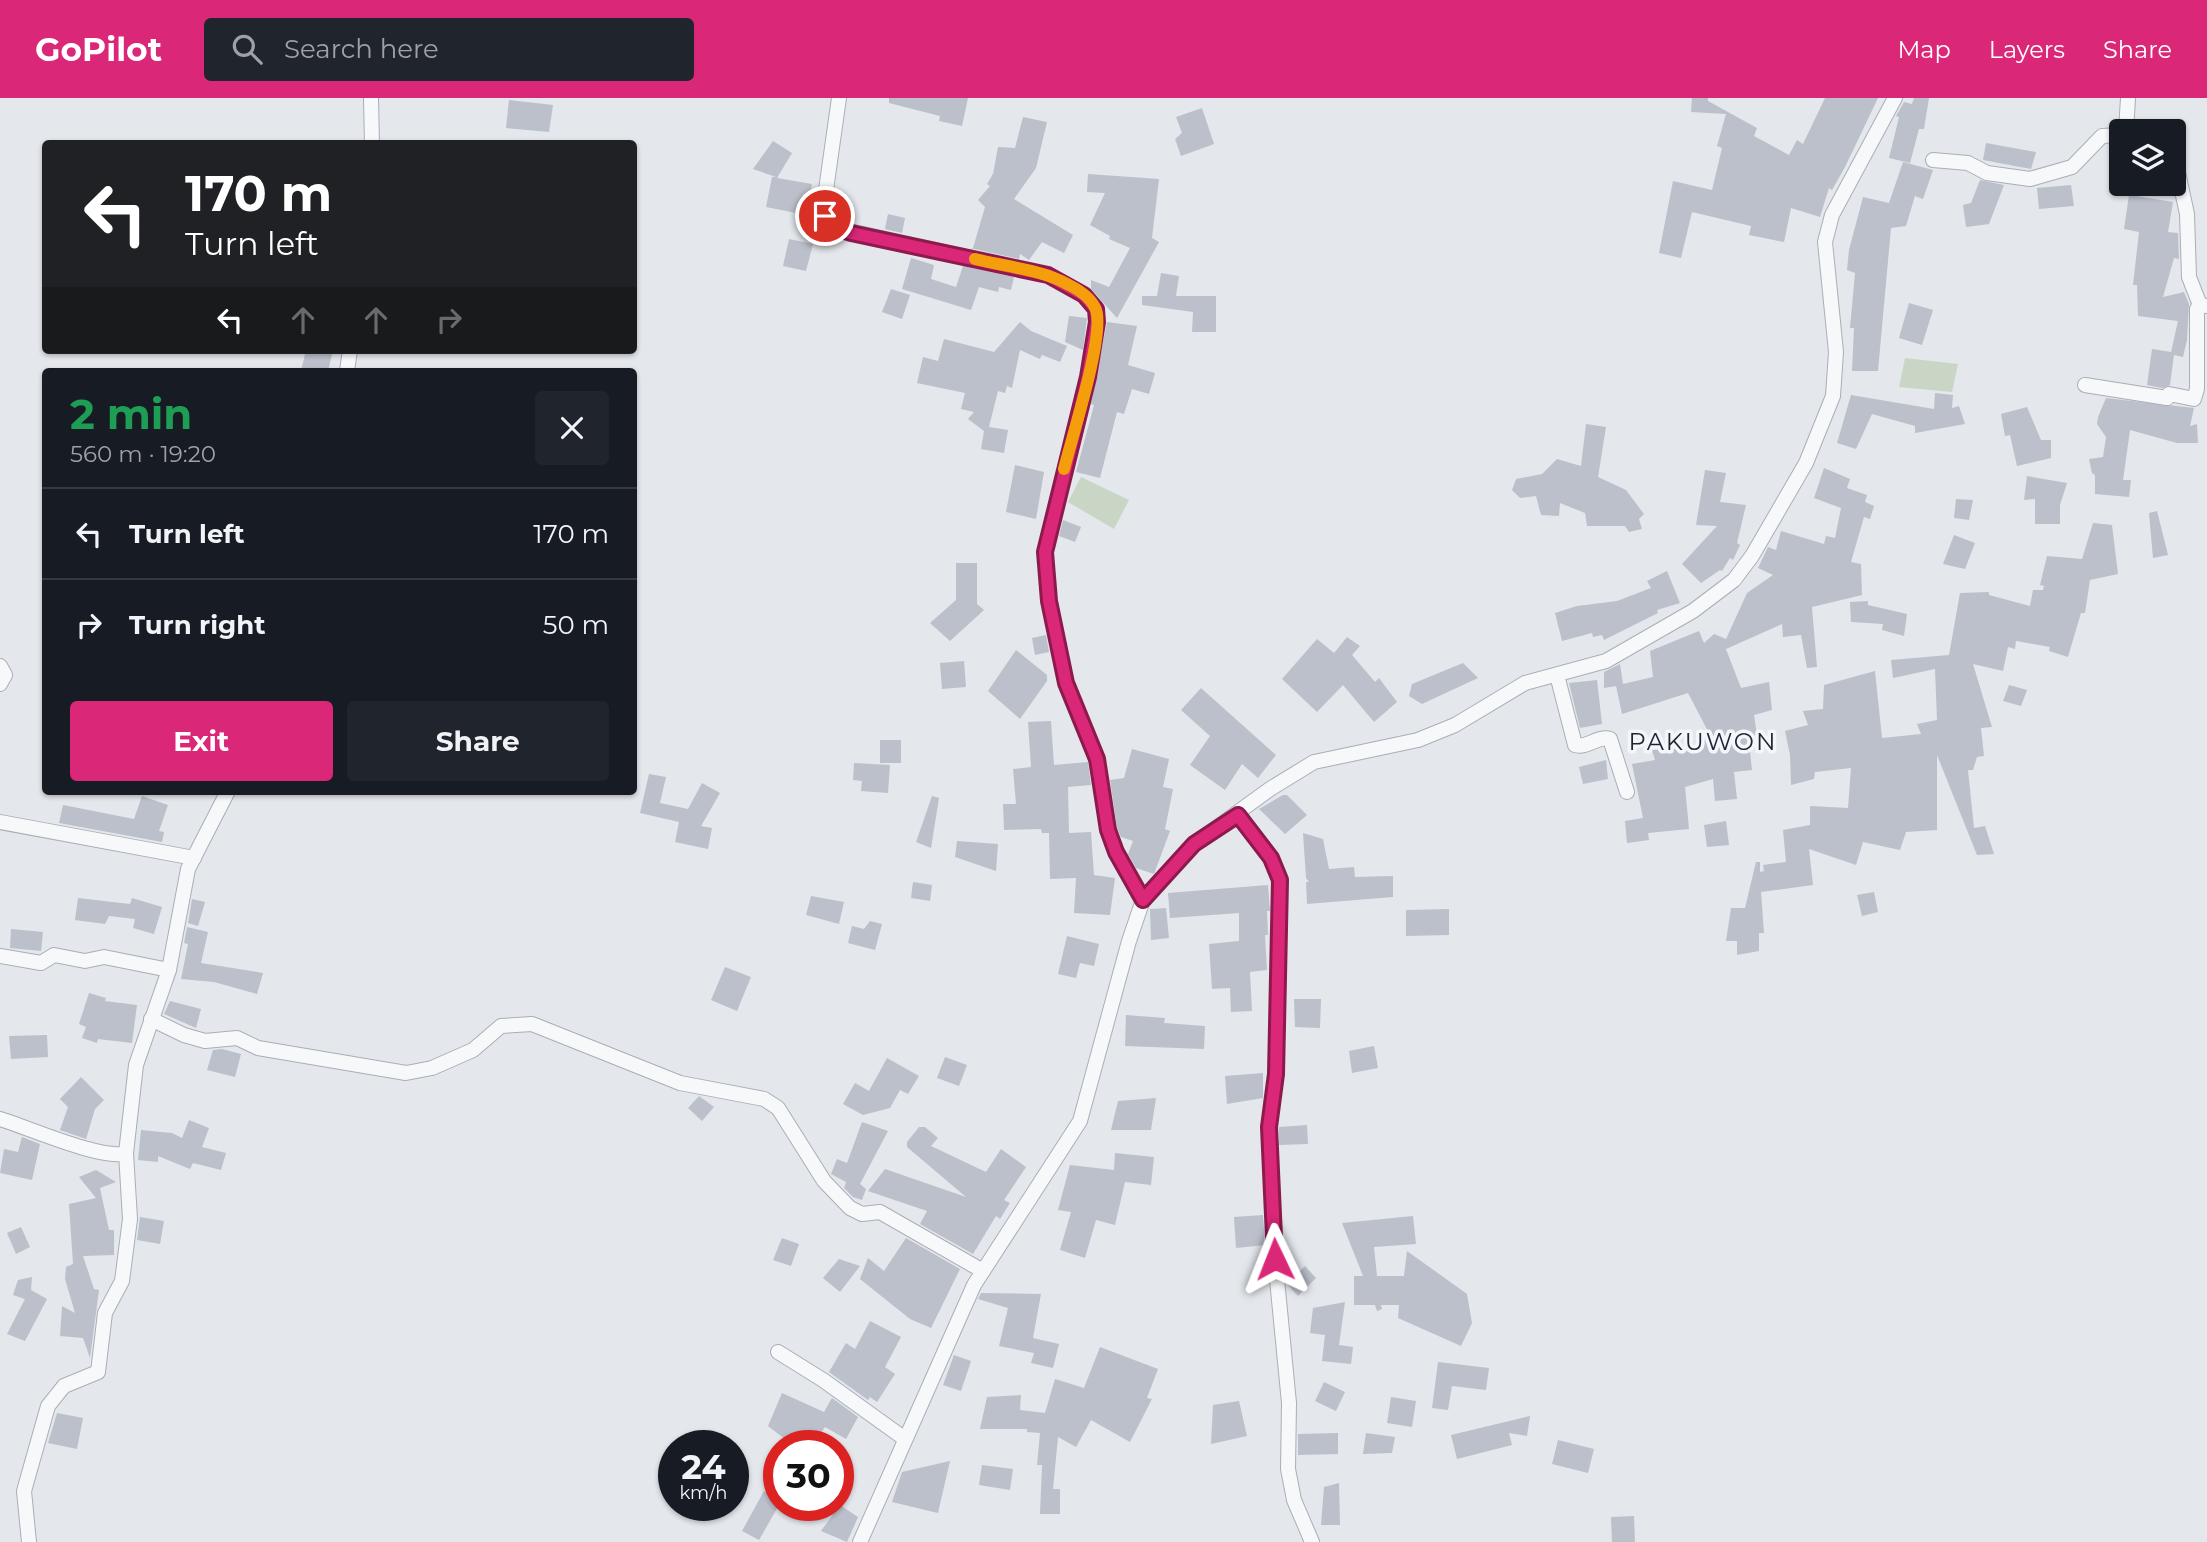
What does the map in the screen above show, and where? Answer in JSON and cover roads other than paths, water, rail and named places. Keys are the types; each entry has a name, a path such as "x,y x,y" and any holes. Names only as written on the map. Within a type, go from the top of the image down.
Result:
{"street":[{"path":"371,98 372,140"},
{"path":"839,98 824,204 825,216 836,228 1048,275 1084,295 1096,309 1097,322 1088,377 1045,552 1049,601 1066,683 1097,759 1108,830 1116,852 1143,900"},
{"path":"860,1542 983,1272 1080,1121 1129,941 1143,900 1194,844 1238,815 1270,789 1314,762 1418,740 1455,725 1525,683 1606,661 1670,626 1734,580 1752,556 1807,463 1833,396 1836,352 1825,242 1832,215 1895,98"},
{"path":"2127,119 2128,98"},
{"path":"1933,160 1968,163 1987,173 2030,178 2072,167 2102,136 2109,136"},
{"path":"2085,385 2150,396 2167,398 2169,394 2194,399 2197,389 2197,309 2204,305 2189,277 2187,214 2183,196"},
{"path":"0,666 5,675 0,684"},
{"path":"1557,674 1575,745 1579,747 1604,737 1610,740 1627,792"},
{"path":"29,1542 24,1491 48,1406 64,1386 98,1372 105,1313 122,1280 131,1199 126,1153 136,1065 169,971 180,905 194,858 226,795"},
{"path":"1238,815 1271,858 1280,880 1276,1074 1269,1127 1275,1259 1289,1403 1288,1469 1294,1500 1312,1542"},
{"path":"0,822 194,858"},
{"path":"0,956 41,963 54,955 85,961 104,957 169,971"},
{"path":"151,1018 184,1035 205,1041 237,1038 258,1048 406,1073 432,1068 473,1050 501,1026 533,1024 680,1083 764,1099 778,1108 824,1181 850,1208 862,1214 880,1212 983,1272"},
{"path":"0,1119 72,1144 118,1155 126,1153"},
{"path":"778,1352 823,1380 905,1439"}],"district":[{"name":"PAKUWON","path":"1703,741"}]}
